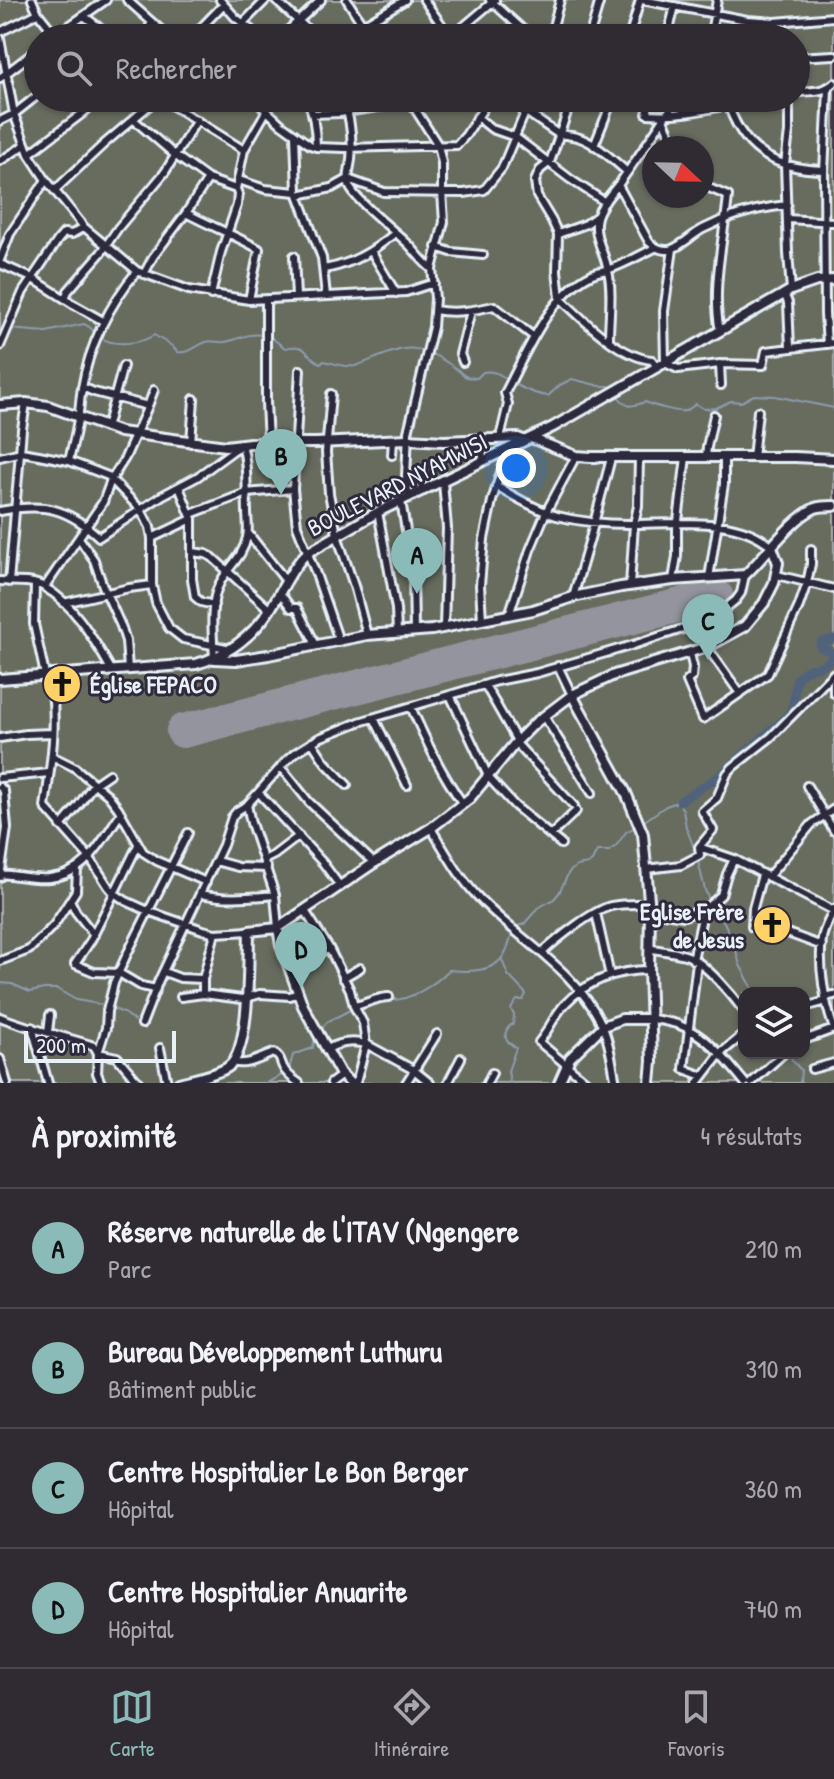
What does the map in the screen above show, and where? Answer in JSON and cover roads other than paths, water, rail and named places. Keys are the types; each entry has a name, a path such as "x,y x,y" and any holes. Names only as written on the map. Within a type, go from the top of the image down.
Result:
{"street":[{"path":"32,0 46,24"},
{"path":"73,24 106,0"},
{"path":"127,0 154,24"},
{"path":"203,24 222,2 243,23 266,0"},
{"path":"275,0 301,24"},
{"path":"295,24 321,0"},
{"path":"347,0 362,24 405,0"},
{"path":"424,0 440,24"},
{"path":"554,24 560,0"},
{"path":"593,24 600,0"},
{"path":"633,24 641,0 747,20 775,22 834,17"},
{"path":"712,24 717,0"},
{"path":"466,24 493,1 517,24"},
{"path":"670,24 675,6"},
{"path":"38,13 0,35 3,76 25,145 46,180 84,227 141,272 174,286 249,300 396,293 434,283"},
{"path":"84,16 95,24"},
{"path":"810,56 834,55"},
{"path":"3,76 24,60"},
{"path":"810,91 828,89 834,83"},
{"path":"567,112 550,162 540,170 535,188 558,234 560,298 609,339 641,359 678,369 720,364 763,365 766,351 831,343 825,221 828,89"},
{"path":"0,121 24,106"},
{"path":"29,154 84,112"},
{"path":"55,190 143,112"},
{"path":"183,112 244,150"},
{"path":"211,295 238,199 236,189 244,150 266,112"},
{"path":"269,112 310,145 351,148 457,145 480,112"},
{"path":"316,147 313,114 343,112"},
{"path":"347,112 352,130 349,186 432,269"},
{"path":"414,632 413,572 405,500 407,439 435,310 432,269 444,222 442,163 438,145 417,112"},
{"path":"594,146 607,112"},
{"path":"648,112 664,117 692,112"},
{"path":"558,234 586,224 597,216 668,112"},
{"path":"731,112 738,128 766,158 826,171"},
{"path":"789,112 785,164 790,348"},
{"path":"239,180 265,189 298,194 332,188 348,179 384,192 464,193 484,190 502,168 526,113 560,135 579,137 627,172"},
{"path":"477,117 492,129 515,137 605,202"},
{"path":"664,117 671,136"},
{"path":"134,120 208,179 236,189"},
{"path":"65,298 165,172 197,120"},
{"path":"295,135 298,194 316,239 324,269 326,296"},
{"path":"0,161 25,145"},
{"path":"69,461 82,387 103,321 125,285 153,257 208,179"},
{"path":"46,180 10,234 0,262 103,321"},
{"path":"618,185 649,242 655,248 665,250 673,249 726,218 759,208 787,205"},
{"path":"714,190 728,196 719,273 717,316 720,331"},
{"path":"186,213 259,249 249,300"},
{"path":"597,216 596,231 608,269 609,339"},
{"path":"788,219 834,222"},
{"path":"0,346 32,278 64,233 72,234 84,227"},
{"path":"324,269 371,251 395,233"},
{"path":"436,247 451,252 483,255"},
{"path":"500,438 508,404 505,393 534,337 560,298 593,274 655,248"},
{"path":"661,365 664,311 673,249"},
{"path":"371,251 396,293"},
{"path":"294,256 296,297"},
{"name":"BOULEVARD NYAMWISI","path":"0,679 196,664 214,659 253,633 297,563 307,553 378,512 443,482 616,392 788,292 829,280"},
{"path":"266,300 268,443"},
{"path":"435,310 471,311 494,306 534,337"},
{"path":"463,362 460,354 471,311"},
{"path":"720,364 721,385"},
{"path":"106,428 123,366"},
{"path":"300,370 293,489 297,526 339,641"},
{"path":"82,387 148,406"},
{"path":"45,587 103,502 154,390"},
{"path":"331,394 327,442 329,493 337,535 367,635"},
{"path":"191,443 194,399"},
{"path":"9,582 26,403"},
{"path":"0,405 26,403 48,406 106,428 135,435 226,446 518,438 576,456 834,459"},
{"path":"753,458 758,411"},
{"path":"706,457 714,415"},
{"path":"479,439 484,461"},
{"path":"392,455 393,440"},
{"path":"0,511 16,508 62,511 99,537 197,477 242,444"},
{"path":"242,444 246,466 248,533 236,563 219,584 214,605 214,659 236,660 367,635 444,627 533,610 600,590 673,580 745,575"},
{"path":"482,620 480,585 484,539 505,459 502,451"},
{"path":"0,457 21,452 69,461 102,472 141,510 150,527 152,585 169,628 183,639 231,649"},
{"path":"509,615 546,512 576,456"},
{"path":"630,586 638,506 639,457"},
{"path":"673,580 686,457"},
{"path":"573,597 611,458"},
{"path":"709,578 724,484 724,458"},
{"path":"406,477 419,480 424,491"},
{"path":"443,482 447,528 444,627"},
{"path":"35,584 34,624 52,688 52,756 45,807 90,858 114,893 126,901 215,933 278,928 463,804 489,778 517,742 572,695 614,675 690,653 736,633 752,620 769,595 777,575 778,563 772,547 752,534 718,526 678,522 594,522 558,516 496,486"},
{"path":"179,487 192,516 195,597 214,605"},
{"path":"152,538 192,516 246,493 293,489"},
{"path":"142,1024 216,861 232,817 259,793 287,760 333,731 633,645 707,620 736,600 745,575 787,531 811,510 834,506"},
{"path":"378,512 396,609 397,633"},
{"path":"248,533 286,581"},
{"path":"79,538 94,560 126,641 128,669"},
{"path":"690,653 692,677 687,681 703,719 768,674 807,583 811,549"},
{"path":"193,552 212,557 270,610"},
{"path":"777,575 834,589"},
{"path":"0,581 45,587 81,621 112,671"},
{"path":"64,603 152,585"},
{"path":"280,593 291,608 297,608 316,645"},
{"path":"707,647 739,692"},
{"path":"558,666 636,814 643,834 650,907 650,1083"},
{"path":"646,869 681,865 700,855 699,847 713,830 702,811 717,798 727,774 771,737 810,695 834,677"},
{"path":"834,677 834,693"},
{"path":"485,685 517,742 575,808 551,835"},
{"path":"450,695 489,778 515,806 561,844"},
{"path":"411,707 436,761 463,804"},
{"path":"544,716 592,793"},
{"path":"374,718 407,785"},
{"path":"0,738 52,733"},
{"path":"312,742 325,762 347,785"},
{"path":"52,756 74,767 108,795 138,845 150,857 206,882"},
{"path":"281,767 309,802 374,863"},
{"path":"0,778 49,773"},
{"path":"61,826 93,785 109,774"},
{"path":"807,786 834,831"},
{"path":"0,787 4,791 7,828 0,876 51,878 77,869 90,858 121,813"},
{"path":"259,793 340,886"},
{"path":"247,805 275,895 278,928 298,993 326,1050 342,1075 353,1083 366,1044 363,1023 329,948 305,911"},
{"path":"822,946 782,931 752,927 753,908 765,876 812,824 834,809"},
{"path":"431,828 473,892 515,932 543,952 580,991 603,1026 616,1083"},
{"path":"101,1083 97,1073 98,1053 106,1028 109,999 148,911 188,833"},
{"path":"264,860 299,836"},
{"path":"138,845 94,935 75,964 94,972 119,973 141,986 156,989"},
{"path":"699,847 734,859 834,911 825,929 822,946 822,973 834,1029 810,1038"},
{"path":"543,952 565,933 607,907 621,904 650,907 684,916 706,908 721,895 734,859"},
{"path":"216,861 238,867 267,868"},
{"path":"0,961 29,950 54,925 76,891 77,869"},
{"path":"201,894 215,898 275,895"},
{"path":"70,900 94,935"},
{"path":"706,908 698,931 684,1069 699,1081 721,1053 738,1039"},
{"path":"596,913 610,976"},
{"path":"179,1083 226,1068 233,1062 242,1037 248,997 249,931"},
{"path":"203,994 203,979 215,933"},
{"path":"289,968 329,948"},
{"path":"649,948 688,956 724,987 738,1004"},
{"path":"343,978 360,968"},
{"path":"588,1083 539,1042 556,1022 563,1006 592,983 632,970 649,970"},
{"path":"164,972 180,978 203,979"},
{"path":"181,997 203,994 242,999 260,994 290,996 298,993"},
{"path":"810,1005 834,995"},
{"path":"355,1008 389,997"},
{"path":"48,1032 50,1015"},
{"path":"0,1017 14,1024 94,1046 98,1053 117,1057 139,1083"},
{"path":"559,1083 577,1051 603,1026 622,1019 652,1019 688,1029 721,1053 745,1083"},
{"path":"32,1027 48,1083"},
{"path":"406,1083 437,1034"},
{"path":"326,1050 340,1043 366,1044 414,1070 430,1083"},
{"path":"160,1048 167,1083"},
{"path":"233,1062 239,1064 274,1053 281,1058 283,1069 299,1083"},
{"path":"448,1083 461,1058"},
{"path":"0,1059 7,1083"},
{"path":"751,1083 777,1059"},
{"path":"812,1069 834,1063"},
{"path":"487,1083 492,1073"},
{"path":"331,1083 342,1075"}],"waterway":[{"path":"9,329 46,332 84,324 112,342 135,342 154,335 177,352 189,351 211,341 225,342 263,335"},
{"path":"268,335 285,348 302,348 320,363 355,366 393,352 415,349 436,356 466,377 477,378 483,372 493,372 540,395 548,396 572,379 609,386 613,390"},
{"path":"617,395 630,406 645,402 682,411 696,404 704,409 716,408 731,401 741,402 754,395 834,408"},
{"path":"680,801 718,777 787,716 792,708 797,678 808,669 824,665 833,656 820,644 834,639"},
{"path":"643,822 666,806 680,801 710,901"},
{"path":"387,1000 404,998 421,991 449,970 482,970 496,964 506,951 514,927 524,924 538,908 554,899 569,872 577,866 588,864 597,851 609,851 626,832 635,827"},
{"path":"713,906 724,922 752,987"},
{"path":"502,960 508,975 526,994 511,1009 513,1024 506,1034 507,1041 516,1048 508,1071 510,1083"},
{"path":"0,983 12,984 30,992 57,989 76,1000 105,1005"},
{"path":"320,1031 327,1022 373,1003"},
{"path":"111,1008 134,1021"},
{"path":"289,1069 293,1055 313,1048 315,1035"},
{"path":"792,1059 801,1070 800,1083"},
{"path":"266,1083 284,1074"}],"place":[{"name":"Bureau Développement Luthuru","path":"281,495"},
{"name":"Réserve naturelle de l'ITAV (Ngengere","path":"417,594"},
{"name":"Centre Hospitalier Le Bon Berger","path":"708,660"},
{"name":"Église FEPACO","path":"62,684"},
{"name":"Eglise Frère de Jesus","path":"772,925"},
{"name":"Centre Hospitalier Anuarite","path":"301,988"}]}
